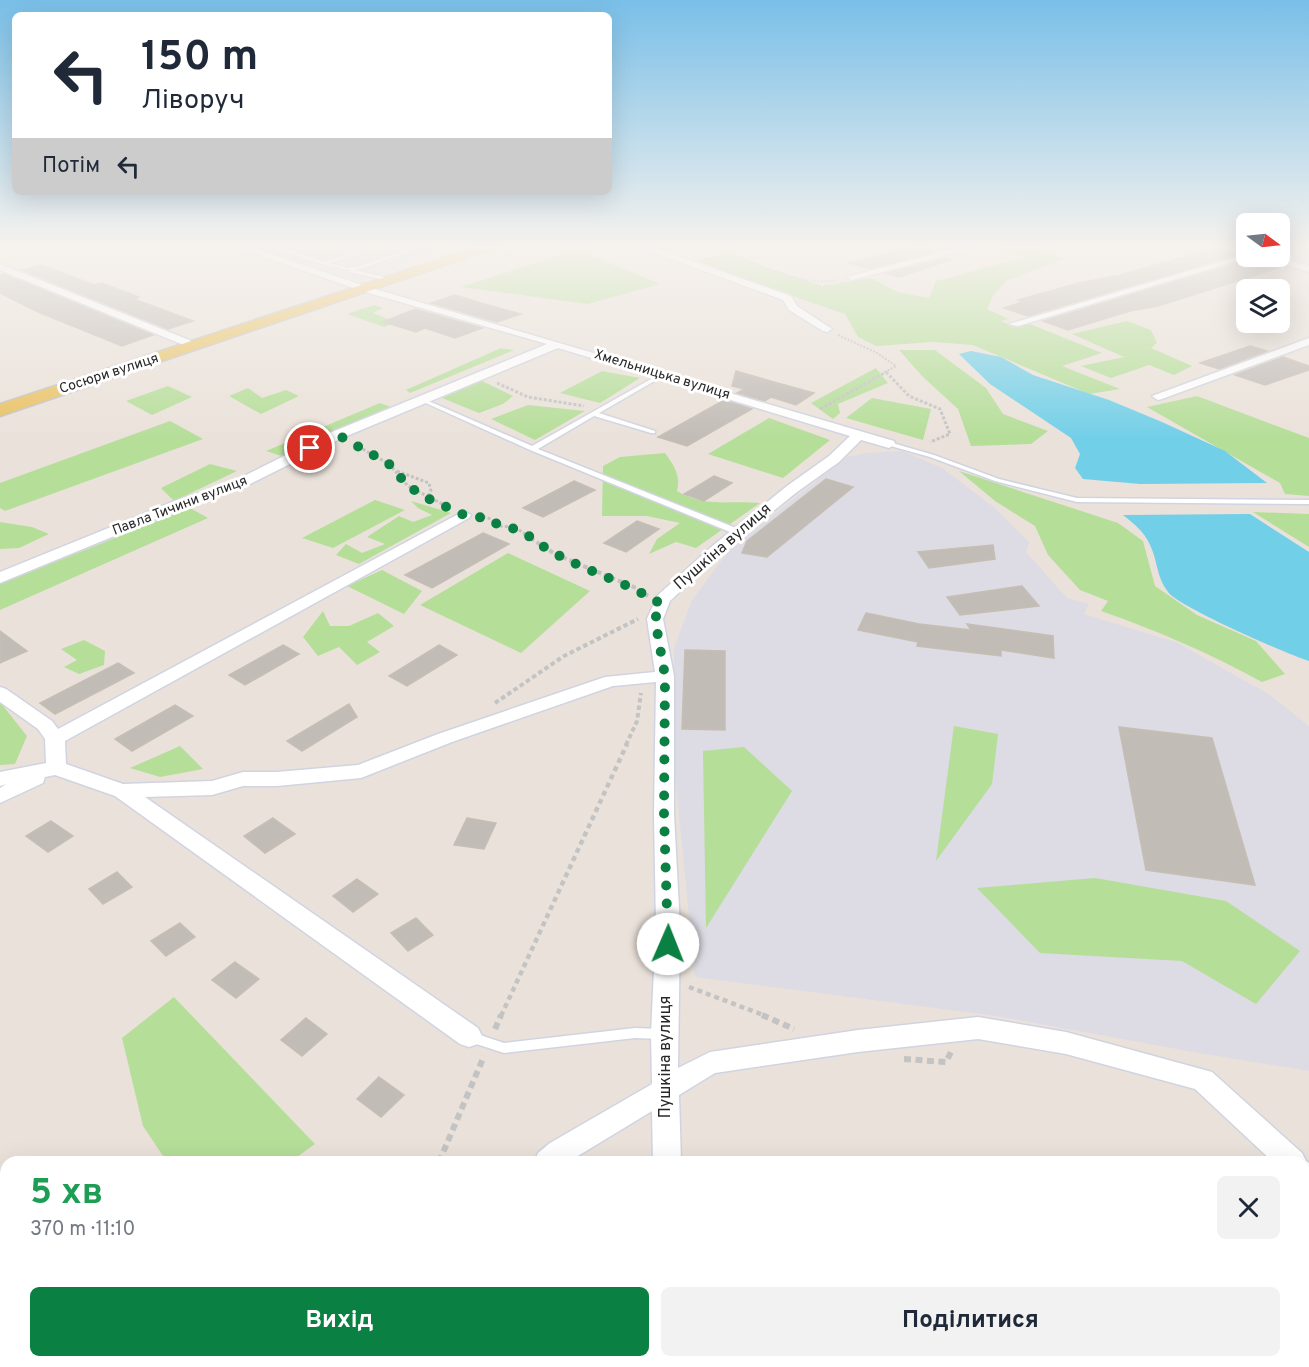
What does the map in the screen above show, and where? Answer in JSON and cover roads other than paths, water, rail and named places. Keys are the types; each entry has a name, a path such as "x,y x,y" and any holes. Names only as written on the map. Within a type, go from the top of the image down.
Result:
{"main road":[{"name":"Сосюри вулиця","path":"0,410 299,311"}],"street":[{"path":"108,311 195,346"},
{"name":"Хмельницька вулиця","path":"440,311 893,445"},
{"path":"798,311 827,328"},
{"path":"1014,324 1060,311"},
{"path":"1158,396 1309,341"},
{"name":"Павла Тичини вулиця","path":"0,578 180,504 235,486 338,435 557,344"},
{"name":"Пушкіна вулиця","path":"667,1156 663,1034 668,927 664,814 665,676 655,619 663,599 738,532 834,459 859,435"},
{"path":"55,738 464,515"},
{"path":"122,792 212,788 243,779 277,779 361,771 555,699 611,681 665,676"},
{"path":"0,693 45,725 55,738 56,768"},
{"path":"0,796 56,768"},
{"path":"0,779 56,768 122,792 479,1039"},
{"path":"555,1156 710,1063 858,1041 978,1028 1066,1043 1203,1080 1285,1156"}],"lane":[{"path":"532,449 662,375"},
{"path":"422,400 532,449 738,532"},
{"path":"594,414 653,432"},
{"path":"893,445 932,456 998,480 1077,500 1309,502"},
{"path":"479,1039 504,1048 635,1033 663,1034"}],"water":[{"path":"971,351 1001,357 1033,375 1109,400 1162,422 1225,451 1267,483 1140,484 1083,479 1075,468 1080,454 1071,438 990,384 959,354"},
{"path":"1250,514 1309,552 1309,661 1234,630 1176,599 1164,586 1148,540 1123,515"}]}
